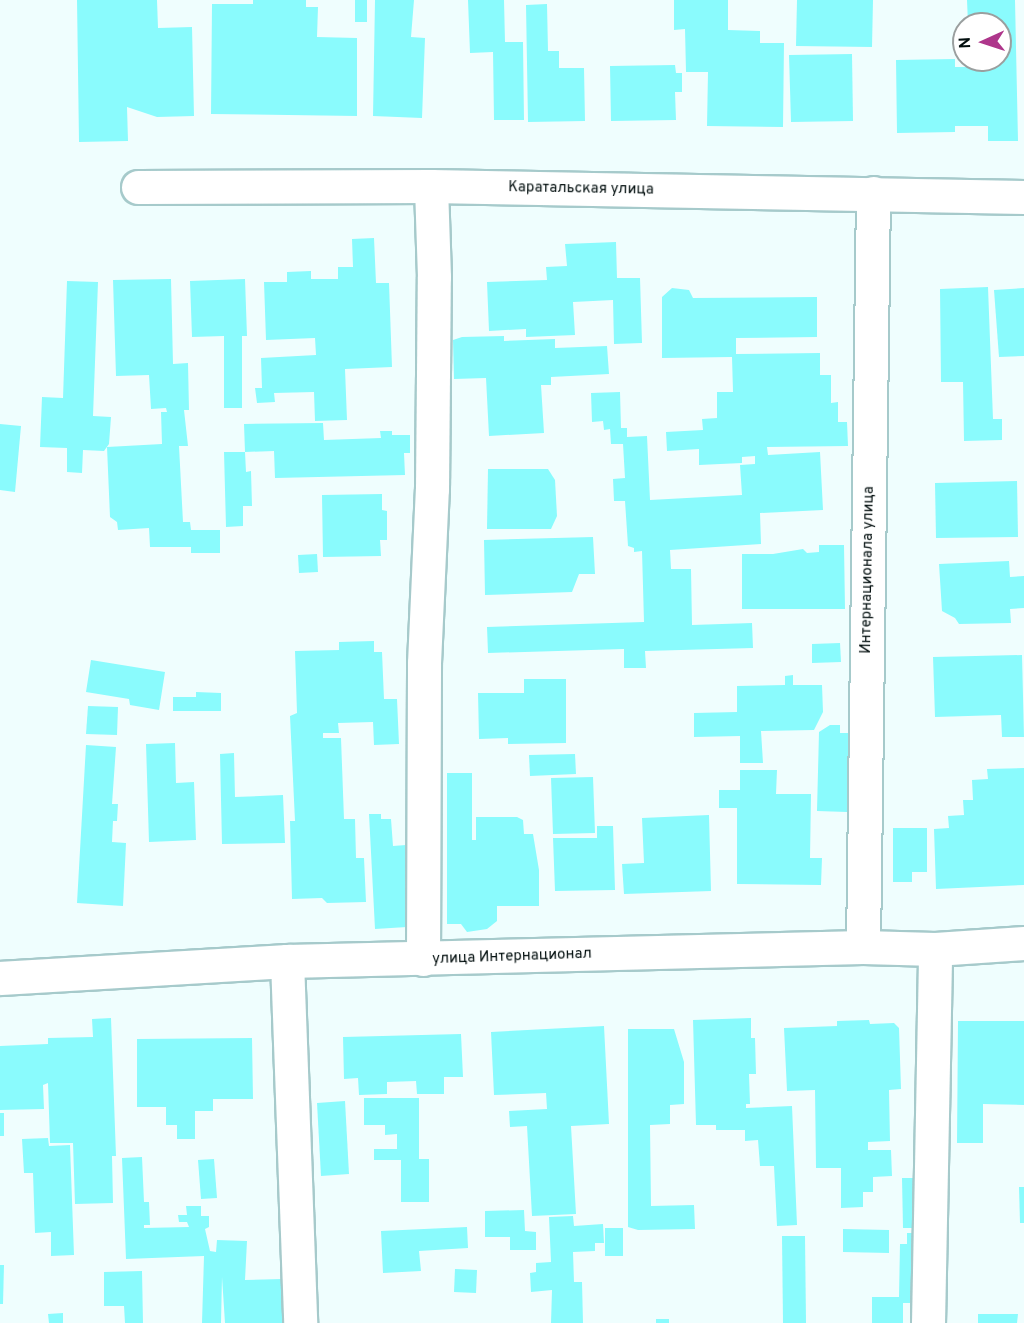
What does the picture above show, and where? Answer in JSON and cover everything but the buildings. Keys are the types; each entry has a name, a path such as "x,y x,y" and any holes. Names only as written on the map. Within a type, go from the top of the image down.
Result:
{"street":[{"name":"Каратальская улица","path":"138,187 431,186 1024,197"},
{"path":"423,959 424,663 432,489 434,276 431,186"},
{"name":"Интернационала улица","path":"863,947 873,193"},
{"name":"улица Интернационал","path":"0,978 287,961 863,947 934,949 1024,944"},
{"path":"928,1323 934,949"},
{"path":"287,961 300,1323"}]}
